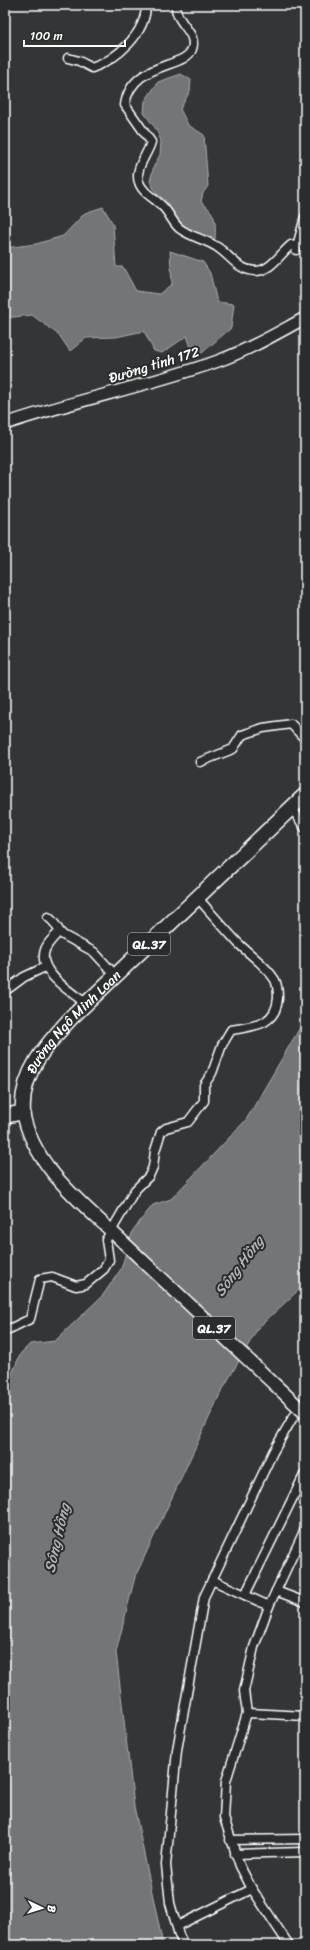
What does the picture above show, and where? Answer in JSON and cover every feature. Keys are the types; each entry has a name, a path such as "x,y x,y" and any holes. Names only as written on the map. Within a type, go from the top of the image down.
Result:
{"highway":[{"name":"Đường Ngô Minh Loan","path":"23,1112 24,1089 44,1048 197,897 305,795"},
{"path":"5,1116 23,1112"}],"main road":[{"name":"Đường tỉnh 172","path":"5,424 123,391 218,361 243,351 305,318"},
{"name":"Đường Ngô Minh Loan","path":"23,1112 26,1128 33,1144 48,1167 124,1243 305,1413"}],"street":[{"path":"68,58 92,68 105,64 124,50 137,33 146,12 146,5"},
{"path":"176,5 176,12 193,40 192,50 187,57 148,72 140,78 126,95 125,105 151,142 149,152 139,172 139,182 146,192 162,206 178,227 186,233 219,248 227,257 241,267 255,271 265,268 273,263 293,247 305,217"},
{"path":"200,762 233,749 242,736 262,728 290,724 305,739"},
{"path":"292,808 305,828"},
{"path":"5,1331 30,1320 40,1279 52,1277 76,1286 86,1284 104,1269 109,1260 106,1240 135,1190 146,1179 153,1167 154,1151 161,1132 166,1128 188,1122 204,1101 204,1085 212,1073 222,1045 231,1030 256,1026 268,1021 277,1006 278,989 275,980 265,968 239,944 197,897"},
{"path":"48,917 55,922 59,932 94,952 116,976"},
{"path":"59,932 49,942 44,954 45,967 66,989 87,1004"},
{"path":"5,991 24,977 45,967"},
{"path":"184,1945 176,1926 170,1903 166,1865 176,1757 204,1597 273,1452 292,1419 305,1402"},
{"path":"245,1595 305,1474"},
{"path":"289,1945 252,1889 235,1854 224,1818 226,1781 247,1713 244,1691 254,1647 269,1606 305,1529"},
{"path":"212,1580 269,1606"},
{"path":"276,1591 305,1602"},
{"path":"247,1713 305,1716"},
{"path":"230,1840 305,1839"},
{"path":"235,1854 305,1852"},
{"path":"176,1926 252,1889"}],"water":[{"path":"181,74 191,80 190,91 180,109 188,125 204,135 208,186 203,193 201,202 210,210 214,218 215,239 196,234 176,222 167,202 156,193 150,181 154,166 160,155 161,141 156,129 144,113 145,101 158,82"},
{"path":"103,207 113,224 116,267 123,267 136,291 159,294 172,284 170,251 203,262 210,273 217,302 234,304 231,328 195,359 187,336 162,353 154,351 144,331 116,337 86,338 70,351 59,335 32,315 5,318 5,248 36,244 63,236 85,213"},
{"name":"Sông Hồng","path":"305,1019 305,1284 258,1328 221,1392 135,1577 116,1652 134,1806 163,1945 5,1945 5,1389 21,1353 30,1344 55,1341 103,1295 121,1269 133,1230 153,1205 171,1199 246,1120"}]}
